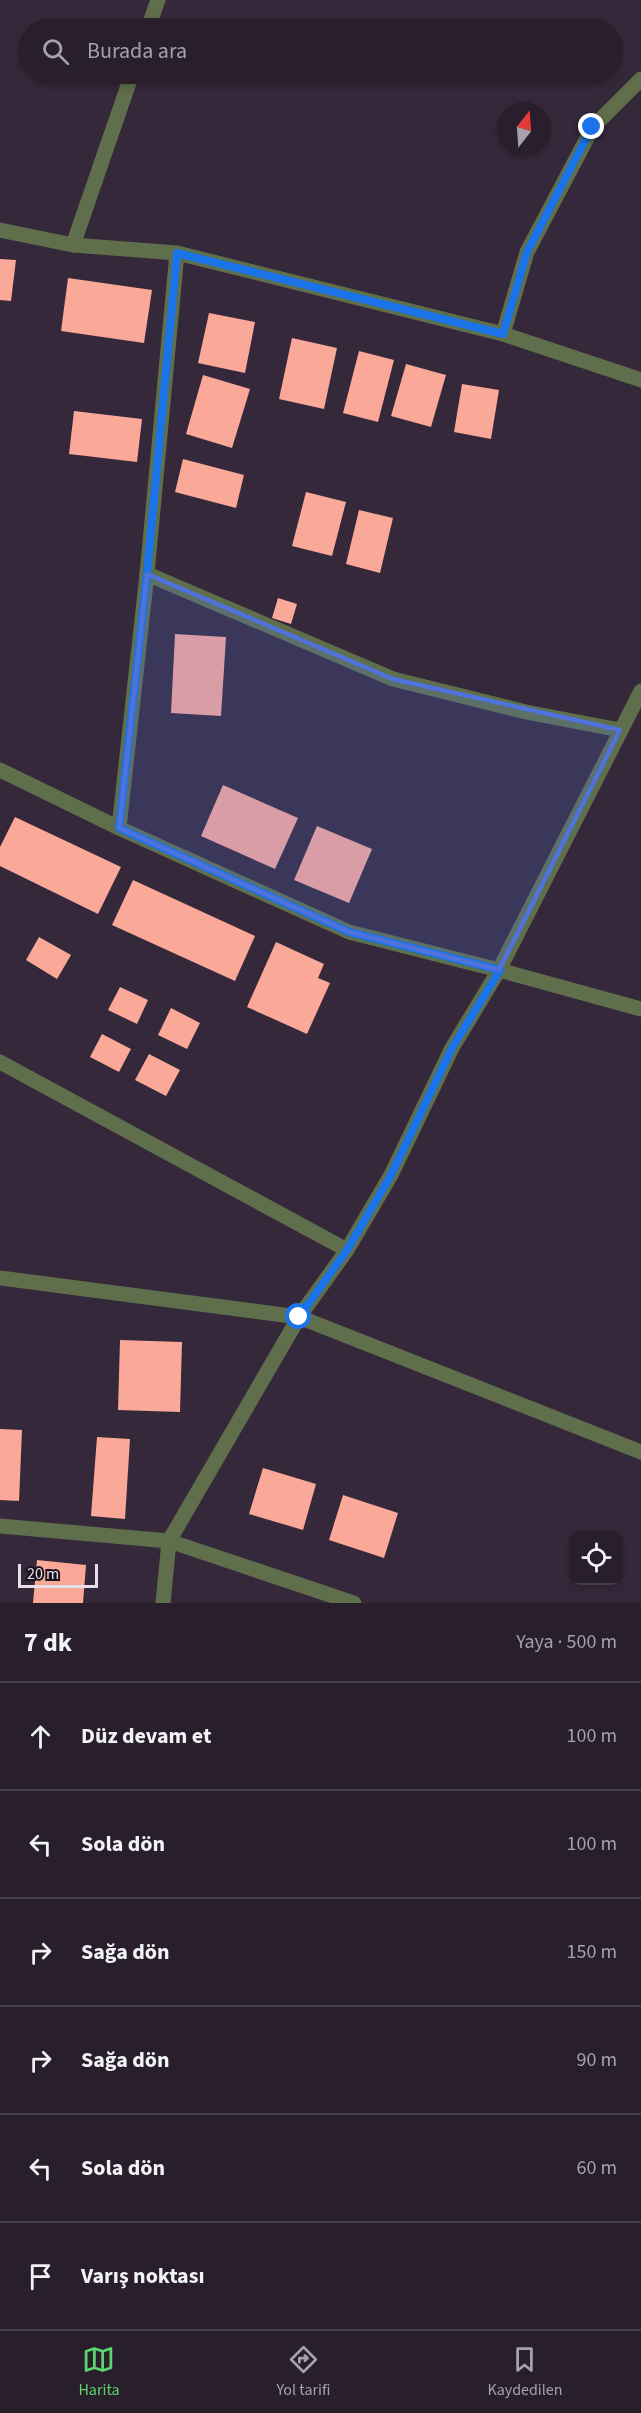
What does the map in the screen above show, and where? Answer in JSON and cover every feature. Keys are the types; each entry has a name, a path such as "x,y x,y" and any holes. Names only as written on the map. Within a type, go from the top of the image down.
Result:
{"street":[{"path":"152,18 158,0"},
{"path":"503,334 527,252 592,127 641,79"},
{"path":"73,245 129,84"},
{"path":"0,230 73,245 177,253 503,334 641,380"},
{"path":"119,828 147,574 177,253"},
{"path":"147,574 393,680 526,712 620,730"},
{"path":"163,1603 169,1541 299,1317 347,1250 391,1175 452,1048 500,970 641,691"},
{"path":"0,770 119,828 349,932 641,1009"},
{"path":"0,1062 347,1250"},
{"path":"0,1278 299,1317 641,1452"},
{"path":"0,1526 169,1541 354,1603"}],"highlighted area":[{"path":"147,574 393,679 620,730 499,970 349,932 119,828"}],"building":[{"path":"0,259 16,260 11,301 0,300"},
{"path":"68,278 152,290 144,343 61,331"},
{"path":"209,313 255,322 245,373 198,363"},
{"path":"292,338 337,348 324,409 279,399"},
{"path":"359,351 394,360 378,422 343,413"},
{"path":"406,364 446,375 431,427 391,416"},
{"path":"203,375 250,389 232,448 186,434"},
{"path":"462,384 499,390 491,439 454,432"},
{"path":"74,411 142,419 137,462 69,454"},
{"path":"183,459 244,475 236,508 175,492"},
{"path":"306,492 346,502 332,556 292,546"},
{"path":"359,510 393,518 380,573 346,564"},
{"path":"278,598 297,604 291,624 272,618"},
{"path":"175,634 226,637 221,716 171,713"},
{"path":"223,785 298,818 275,869 201,836"},
{"path":"15,817 121,867 98,914 0,866 0,847"},
{"path":"317,826 372,849 349,903 294,880"},
{"path":"133,880 255,936 235,981 112,925"},
{"path":"39,937 71,955 57,979 26,960"},
{"path":"276,942 324,964 318,978 330,983 307,1034 247,1007"},
{"path":"120,987 148,1000 137,1024 108,1010"},
{"path":"171,1008 200,1023 187,1049 158,1035"},
{"path":"102,1034 131,1049 119,1072 90,1057"},
{"path":"149,1054 180,1070 166,1096 135,1080"},
{"path":"120,1340 182,1342 180,1412 118,1410"},
{"path":"0,1429 22,1430 19,1501 0,1500"},
{"path":"97,1437 130,1439 125,1519 91,1516"},
{"path":"263,1468 316,1484 303,1530 249,1514"},
{"path":"343,1495 398,1513 384,1558 329,1540"},
{"path":"37,1560 86,1565 83,1603 33,1603"}],"route":[{"path":"299,1317 347,1250 391,1175 452,1048 500,970 349,932 119,828 147,574 177,253 503,334 527,252 592,127"}]}
